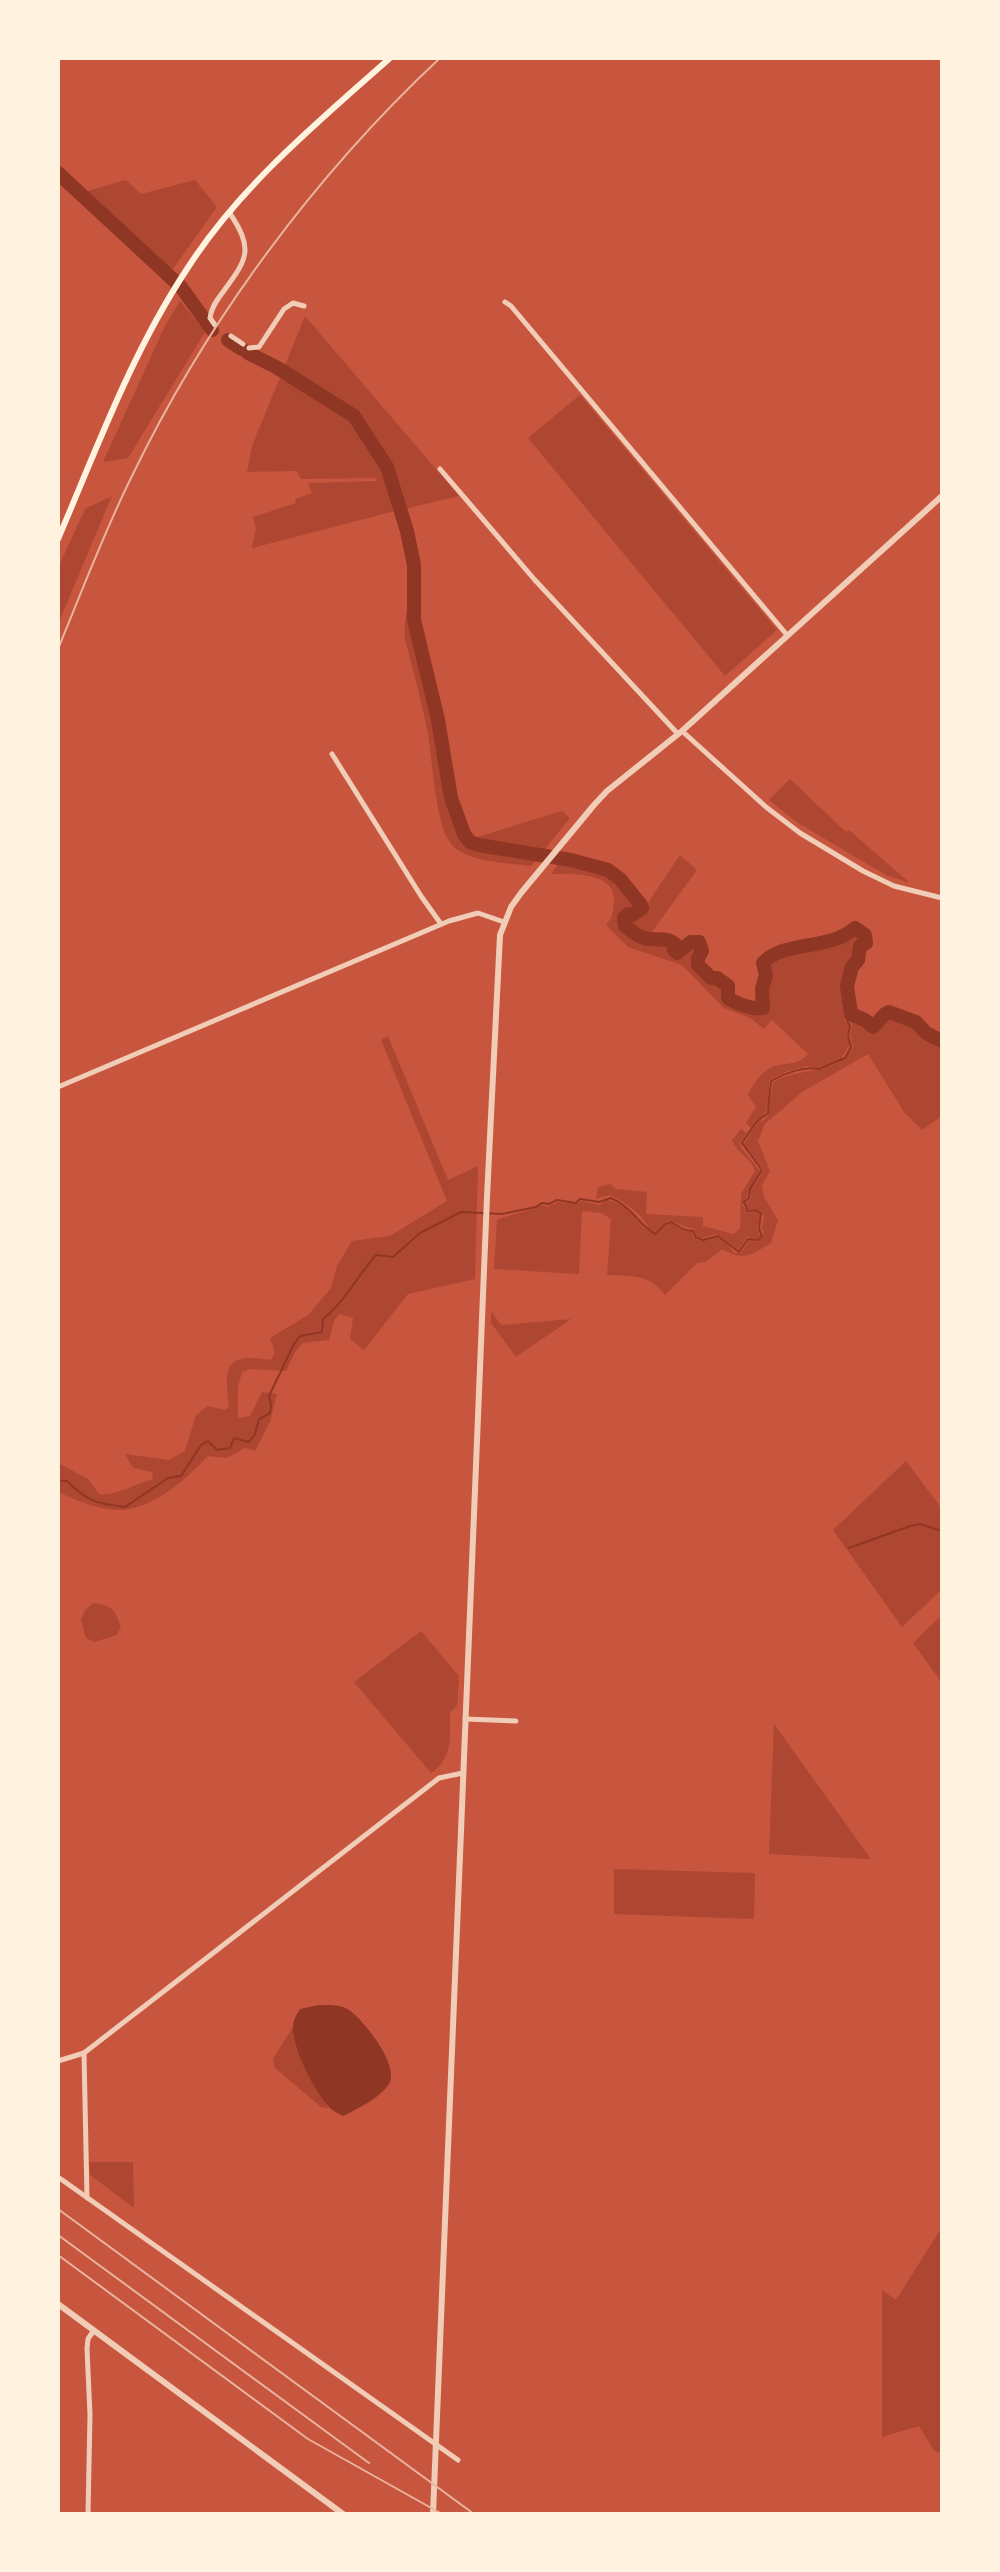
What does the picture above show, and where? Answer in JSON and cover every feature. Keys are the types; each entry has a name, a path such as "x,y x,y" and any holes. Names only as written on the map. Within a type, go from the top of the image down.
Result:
{"main road":[{"path":"58,539 134,362 182,276 229,212 280,157 390,58"}],"street":[{"path":"215,325 210,318 211,308 237,272 246,252 242,234 229,212"},
{"path":"505,302 787,635"},
{"path":"231,336 254,349 261,345 284,309 293,303 304,306"},
{"path":"440,469 544,590 680,732 766,807 800,833 863,871 894,886 942,898"},
{"path":"433,2514 486,1218 498,955 504,922 511,907 536,875 607,791 680,732 942,496"},
{"path":"332,754 441,924"},
{"path":"58,1087 441,924 478,913 504,922"},
{"path":"465,1719 516,1721"},
{"path":"58,2061 84,2053 439,1778 463,1773"},
{"path":"84,2053 87,2198"},
{"path":"58,2177 436,2448 458,2460"},
{"path":"58,2304 343,2514"},
{"path":"88,2514 90,2415 87,2349 88,2339 94,2330"}],"shaded area":[{"path":"126,180 141,194 195,180 217,207 170,273 84,192"},
{"path":"180,301 205,332 128,458 103,462 164,328"},
{"path":"305,316 459,496 404,509 416,557 419,621 440,703 454,789 467,830 477,837 562,811 570,818 531,866 469,856 454,847 442,825 427,729 405,640 409,578 395,511 252,548 256,529 253,517 296,503 295,499 312,493 308,483 377,481 376,478 301,479 297,471 247,472 252,446"},
{"path":"580,395 777,630 725,676 528,438"},
{"path":"112,496 58,624 58,568 85,509"},
{"path":"790,779 846,832 849,830 910,883 886,875 798,823 769,800"},
{"path":"680,855 697,870 648,937 637,934 627,926 625,919 643,910"},
{"path":"563,862 607,872 620,882 640,907 624,917 623,927 646,941 666,940 675,944 672,950 675,954 692,943 699,943 701,950 697,965 709,978 723,983 728,1001 754,1011 766,1009 764,989 768,976 764,964 768,959 805,946 829,945 858,931 864,936 864,941 858,946 857,960 850,967 845,988 848,1004 845,1021 849,1027 847,1035 850,1044 841,1059 820,1068 807,1066 788,1071 769,1080 767,1109 751,1128 746,1123 756,1107 748,1095 756,1081 769,1069 798,1061 808,1054 772,1020 764,1029 750,1018 724,1008 682,965 628,947 606,925 614,901 607,884 590,876 551,874"},
{"path":"885,1015 916,1023 921,1035 942,1043 942,1116 922,1130 904,1112 868,1054 802,1092 765,1124 758,1141 770,1171 762,1185 764,1197 778,1220 771,1243 742,1256 722,1249 706,1262 697,1263 665,1295 647,1280 607,1275 611,1219 601,1213 582,1211 579,1274 494,1269 497,1220 558,1202 577,1204 582,1201 599,1205 607,1200 623,1207 644,1228 656,1235 671,1223 684,1231 693,1232 696,1239 718,1237 734,1253 741,1253 749,1240 758,1242 763,1236 762,1212 748,1209 746,1203 764,1170 744,1144 756,1123 764,1120 769,1113 773,1082 827,1067 846,1056 853,1047 850,1034 852,1024 848,1021 851,1017 861,1020 871,1029 880,1025"},
{"path":"388,1036 448,1180 478,1166 475,1279 408,1294 364,1350 350,1339 353,1318 339,1314 329,1340 303,1343 286,1371 250,1369 242,1372 238,1387 238,1418 250,1416 262,1392 277,1394 270,1422 255,1451 245,1448 227,1458 208,1456 168,1492 131,1509 103,1508 58,1492 58,1463 88,1479 99,1494 119,1491 153,1479 152,1472 133,1468 125,1454 169,1460 185,1451 196,1415 208,1406 225,1410 229,1407 227,1382 230,1366 244,1358 271,1360 275,1352 270,1338 308,1315 331,1288 337,1266 352,1241 390,1236 447,1201 381,1040"},
{"path":"741,1129 747,1133 740,1143 741,1147 760,1171 742,1204 748,1213 755,1211 761,1218 757,1229 760,1236 757,1239 747,1237 739,1250 717,1234 702,1238 696,1236 695,1229 670,1221 654,1232 650,1231 639,1215 622,1201 610,1195 596,1199 598,1187 611,1184 616,1189 647,1192 646,1214 703,1217 703,1226 733,1234 740,1229 741,1194 755,1171 732,1140"},
{"path":"491,1311 501,1325 571,1319 516,1357 491,1323"},
{"path":"906,1461 942,1509 942,1589 902,1627 833,1530"},
{"path":"93,1603 114,1612 121,1627 117,1635 94,1642 86,1638 81,1620 85,1610"},
{"path":"942,1615 942,1683 913,1643"},
{"path":"421,1631 459,1676 457,1706 450,1712 447,1754 431,1773 354,1682"},
{"path":"774,1724 871,1859 769,1854"},
{"path":"614,1869 755,1873 754,1919 614,1914"},
{"path":"319,2005 342,2007 355,2015 379,2044 390,2066 391,2076 385,2089 368,2103 343,2116 329,2107 316,2089 300,2057 294,2036 294,2022 300,2009"},
{"path":"293,2027 307,2069 328,2108 321,2107 274,2067 273,2059"},
{"path":"89,2162 133,2162 134,2208 90,2175"},
{"path":"942,2227 942,2454 934,2451 919,2426 882,2437 882,2290 896,2300"}],"waterway":[{"path":"58,173 181,287 212,330"},
{"path":"228,340 242,349"},
{"path":"248,353 354,416 387,467 414,565 414,620 438,720 451,798 470,842 571,860 608,870 620,879 642,908 624,918 625,926 641,937 669,941 677,946 674,950 677,953 691,942 699,942 702,951 698,965 711,978 717,978 728,986 728,998 750,1007 763,1008 762,989 766,975 763,963 772,956 833,940 855,928 865,935 866,943 860,946 858,960 852,967 847,986 851,1014 873,1027 889,1012 916,1022 926,1033 942,1041"},
{"path":"58,1481 67,1481 93,1500 125,1507 168,1478 181,1476 201,1445 208,1441 217,1450 230,1448 234,1438 249,1442 259,1419 270,1413 269,1396 300,1336 322,1332 323,1319 338,1305 376,1255 393,1257 420,1233 461,1212 502,1214 557,1200 576,1203 580,1199 599,1202 611,1198 625,1206 655,1234 671,1222 694,1231 695,1237 703,1240 718,1236 739,1252 748,1239 758,1240 762,1236 759,1229 761,1213 748,1211 744,1202 762,1170 742,1143 756,1122 768,1113 771,1081 795,1071 819,1069 845,1058 851,1047 847,1021 851,1014"},
{"path":"849,1548 920,1524 942,1531"}],"railway":[{"path":"58,649 132,476 194,362 229,307 267,253 349,151 440,58"},
{"path":"58,2209 474,2514"},
{"path":"58,2235 369,2463"},
{"path":"58,2255 308,2439 442,2514"}]}
